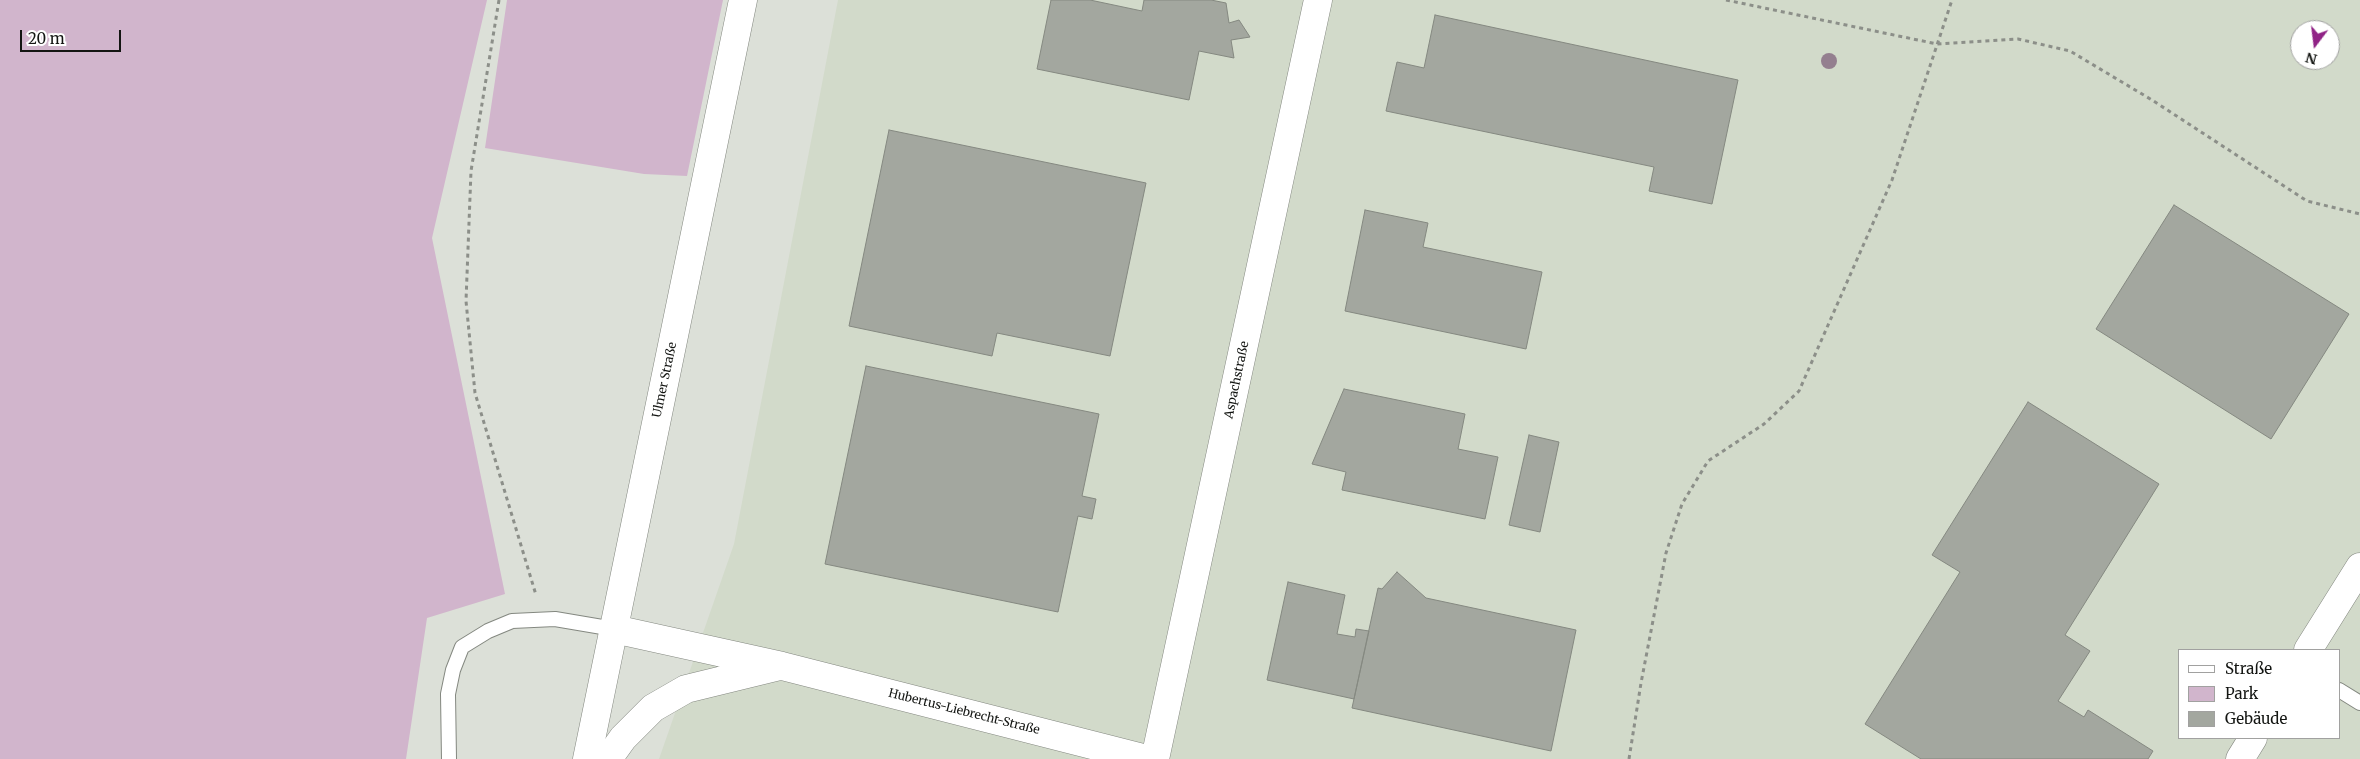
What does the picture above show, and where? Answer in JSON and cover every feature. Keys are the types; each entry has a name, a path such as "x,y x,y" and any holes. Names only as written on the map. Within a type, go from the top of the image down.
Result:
{"street":[{"name":"Ulmer Straße","path":"586,759 743,0"},
{"name":"Aspachstraße","path":"1155,759 1318,0"},
{"path":"2309,649 2360,567"},
{"name":"Hubertus-Liebrecht-Straße","path":"614,629 782,666 1147,759"},
{"name":"Hubertus-Liebrecht-Straße","path":"608,759 623,738 653,708 686,689 782,666"},
{"path":"2240,759 2252,739"}],"lane":[{"path":"448,759 448,694 452,670 462,648 488,630 512,622 538,618 614,629"},
{"path":"2340,691 2360,703"}],"path":[{"path":"499,0 471,171 466,302 475,393 535,587 538,618"},
{"path":"1726,0 1937,44 2018,39 2070,50 2152,100 2307,201 2360,214"},
{"path":"1629,759 1641,683 1666,553 1682,504 1708,461 1764,424 1799,391 1892,180 1952,0"}],"shaded area":[{"path":"838,0 2360,0 2360,759 659,759 734,544"}],"green space":[{"path":"0,0 487,0 432,238 505,594 427,618 406,759 0,759"},
{"path":"507,0 723,0 687,176 644,174 485,148"}],"building":[{"path":"1051,0 1090,0 1142,11 1144,0 1211,0 1226,3 1229,23 1239,20 1250,37 1231,40 1234,58 1199,51 1189,100 1037,69"},
{"path":"1435,15 1738,80 1712,204 1649,191 1654,167 1386,111 1397,62 1424,68"},
{"path":"889,130 1146,183 1110,356 997,333 992,356 849,326"},
{"path":"2174,205 2349,314 2271,439 2096,329"},
{"path":"1365,210 1428,223 1423,247 1542,272 1526,349 1345,311"},
{"path":"866,366 1099,414 1082,496 1096,499 1092,519 1078,516 1058,612 825,564"},
{"path":"1344,389 1465,414 1458,449 1498,457 1485,519 1342,490 1346,472 1312,464"},
{"path":"2028,402 2159,484 2065,635 2090,651 2058,701 2084,717 2088,710 2153,751 2148,759 1921,759 1865,724 1960,572 1932,555"},
{"path":"1529,435 1559,442 1540,532 1509,525"},
{"path":"1397,572 1426,598 1576,630 1551,751 1352,708 1378,588 1382,589"},
{"path":"1288,582 1345,595 1337,634 1355,637 1356,629 1369,631 1354,699 1267,680"}]}
